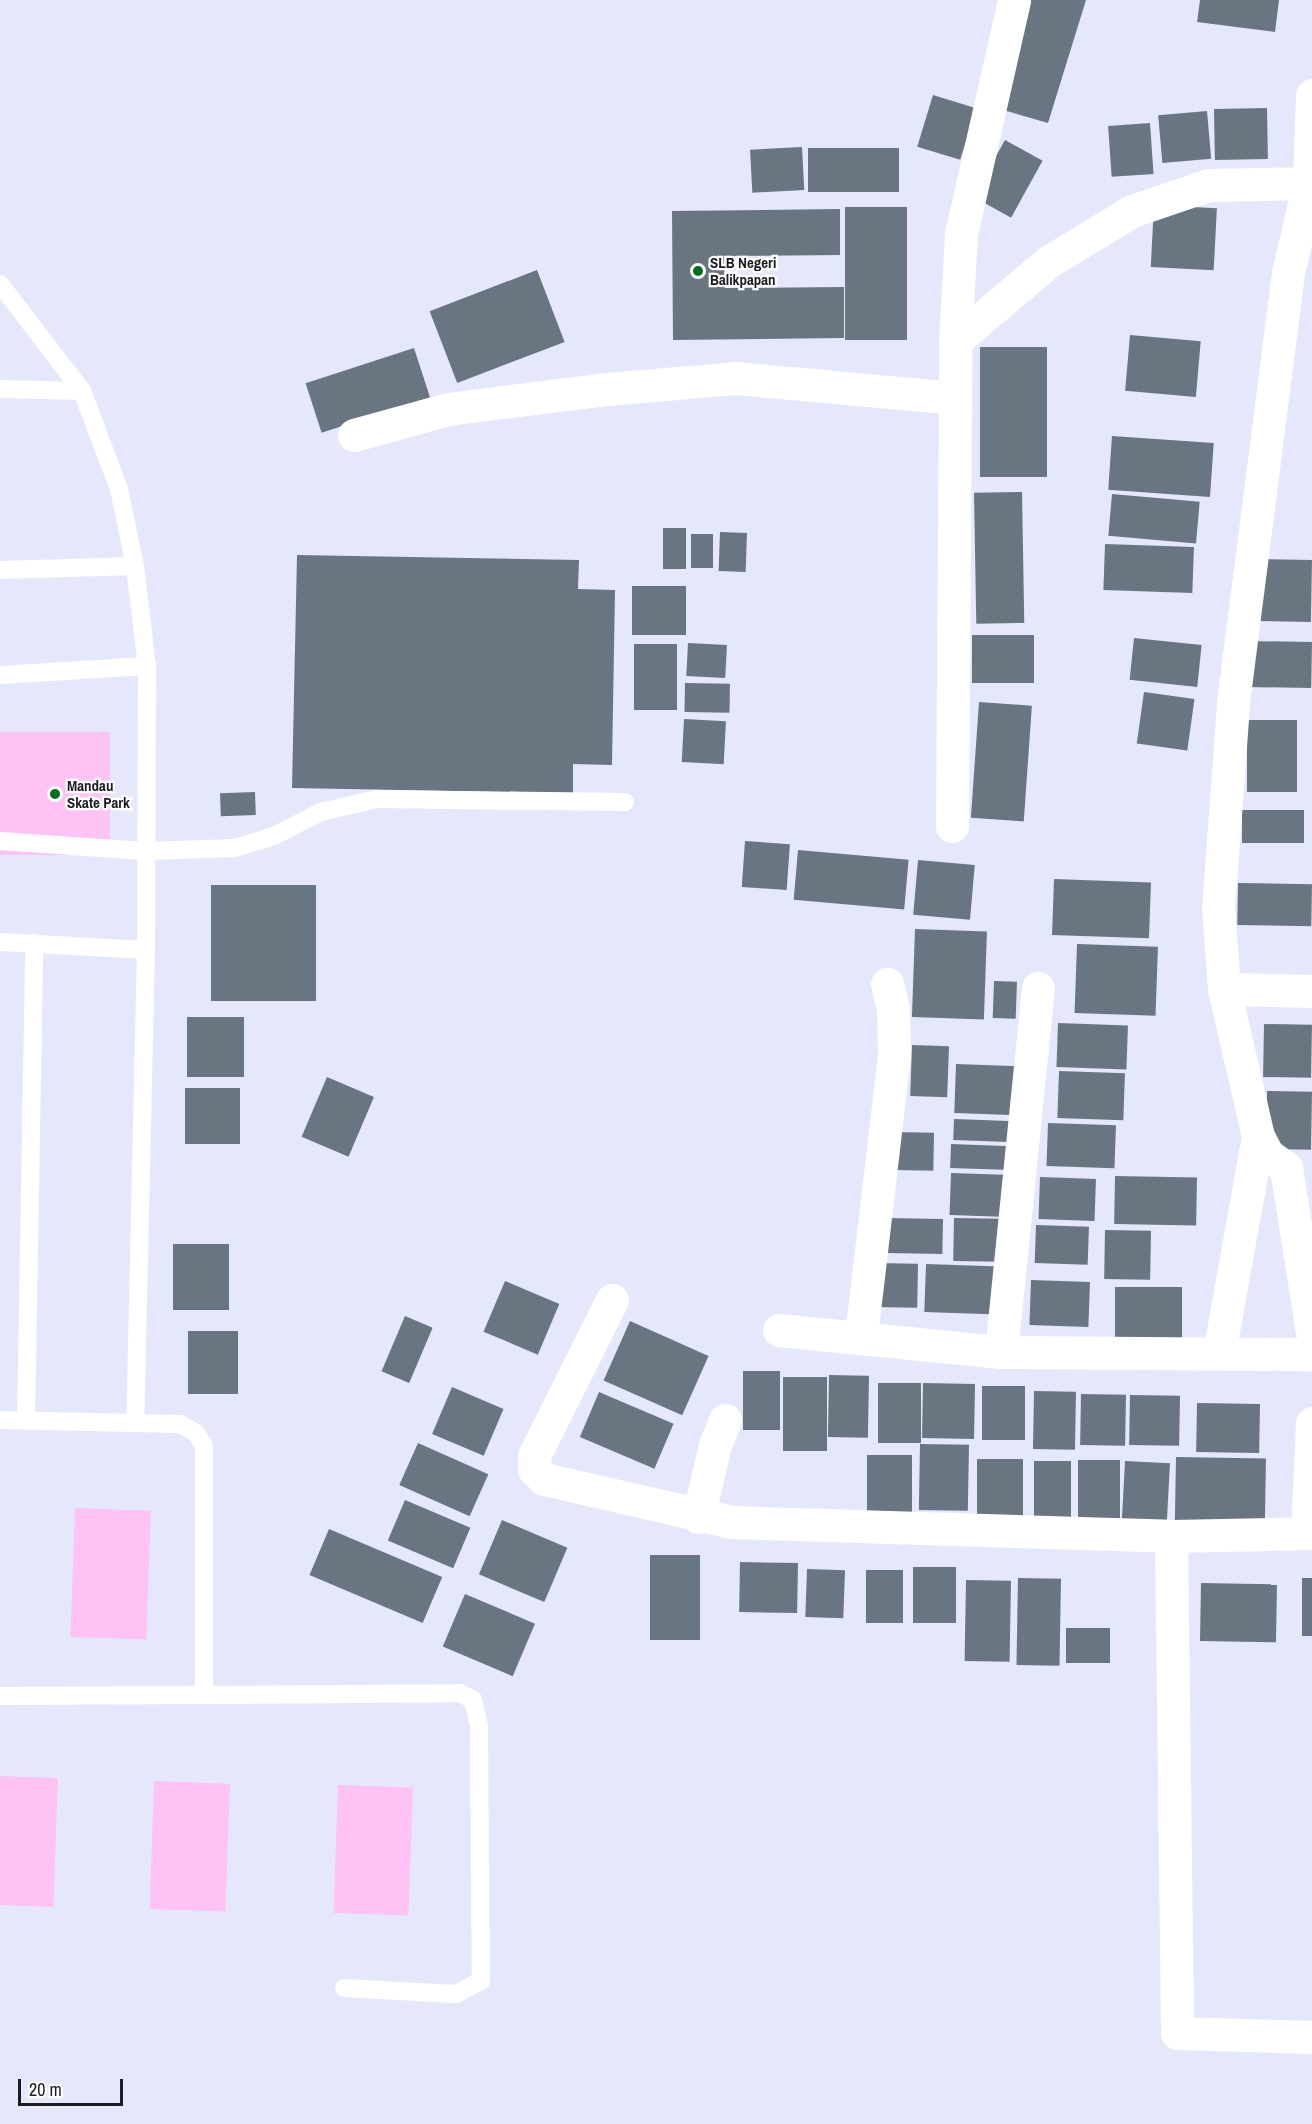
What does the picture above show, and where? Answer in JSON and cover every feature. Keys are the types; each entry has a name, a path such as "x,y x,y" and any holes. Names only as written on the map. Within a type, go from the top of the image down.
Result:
{"street":[{"path":"952,826 954,398 961,234 1014,0"},
{"path":"1312,95 1309,183 1300,275 1233,705 1218,907 1224,989 1258,1136 1267,1154 1299,1169 1312,1332"},
{"path":"955,341 1048,262 1132,211 1208,185 1309,183"},
{"path":"354,435 448,409 606,389 736,378 954,398"},
{"path":"861,1336 894,1055 893,1009 887,984"},
{"path":"1001,1352 1038,988"},
{"path":"1224,989 1312,991"},
{"path":"1219,1353 1258,1136"},
{"path":"612,1300 534,1456 534,1469 544,1479 698,1517 732,1522 1171,1536 1309,1533 1312,1423"},
{"path":"779,1330 861,1336 1001,1352 1312,1354"},
{"path":"698,1517 715,1445 725,1420"},
{"path":"1171,1536 1177,2033 1312,2037"}],"lane":[{"path":"0,284 82,392 119,489 135,566 147,666 146,950 135,1423"},
{"path":"0,389 82,392"},
{"path":"0,570 135,566"},
{"path":"0,675 147,666"},
{"path":"0,840 146,851 235,849 274,836 321,812 376,799 624,802"},
{"path":"0,942 146,950"},
{"path":"26,1420 34,943"},
{"path":"0,1420 180,1424 196,1433 204,1446 204,1695"},
{"path":"0,1696 460,1693 473,1700 479,1725 481,1982 455,1994 344,1988"}],"shaded area":[{"name":"Mandau Skate Park","path":"0,732 110,732 110,855 0,855"},
{"path":"75,1508 151,1511 146,1640 70,1637"},
{"path":"0,1776 58,1778 53,1907 0,1905"},
{"path":"154,1781 230,1784 225,1912 150,1909"},
{"path":"338,1785 413,1788 408,1916 334,1913"}],"building":[{"path":"1029,0 1086,0 1048,123 996,108"},
{"path":"1200,0 1279,0 1275,32 1197,22"},
{"path":"933,95 976,108 960,160 917,147"},
{"path":"1267,108 1268,159 1215,160 1214,109"},
{"path":"1207,111 1211,159 1162,163 1158,115"},
{"path":"1150,123 1154,174 1112,177 1108,126"},
{"path":"1005,140 1043,161 1011,218 973,197"},
{"path":"802,147 804,190 752,193 750,150"},
{"path":"808,148 899,148 899,192 808,192"},
{"path":"1154,205 1217,208 1214,270 1151,267"},
{"path":"845,207 907,207 907,340 845,340"},
{"name":"SLB Negeri Balikpapan","path":"840,209 840,255 724,256 725,288 844,287 844,338 673,340 672,211"},
{"path":"537,270 565,342 457,383 430,311"},
{"path":"1130,335 1201,341 1196,397 1125,391"},
{"path":"980,347 1047,347 1047,477 980,477"},
{"path":"414,348 430,397 322,433 306,383"},
{"path":"1112,436 1214,443 1210,497 1108,490"},
{"path":"1022,492 1024,623 976,624 974,493"},
{"path":"1112,494 1200,502 1196,544 1108,536"},
{"path":"663,528 686,528 686,569 663,569"},
{"path":"720,532 747,533 746,572 719,571"},
{"path":"691,534 713,534 713,568 691,568"},
{"path":"1105,544 1194,547 1192,593 1103,590"},
{"path":"297,555 579,560 578,589 615,590 612,765 573,764 573,793 292,788"},
{"path":"1258,559 1312,560 1311,622 1257,621"},
{"path":"632,586 686,586 686,635 632,635"},
{"path":"972,635 1034,635 1034,683 972,683"},
{"path":"1134,638 1202,645 1197,687 1130,680"},
{"path":"1249,641 1312,642 1311,688 1248,687"},
{"path":"688,643 727,645 725,678 686,676"},
{"path":"634,644 677,644 677,710 634,710"},
{"path":"685,683 730,684 729,713 684,712"},
{"path":"1144,692 1195,699 1187,751 1137,743"},
{"path":"979,702 1032,706 1024,821 971,818"},
{"path":"684,719 726,721 724,764 682,762"},
{"path":"1247,720 1297,720 1297,792 1247,792"},
{"path":"255,792 256,815 221,816 220,793"},
{"path":"1242,810 1304,810 1304,843 1242,843"},
{"path":"745,841 790,844 787,890 742,887"},
{"path":"798,850 909,860 904,909 794,900"},
{"path":"918,860 975,865 970,920 913,915"},
{"path":"1054,879 1151,882 1149,938 1052,935"},
{"path":"1238,883 1312,884 1311,926 1237,925"},
{"path":"211,885 316,885 316,1001 211,1001"},
{"path":"915,929 987,932 984,1019 912,1017"},
{"path":"1077,944 1158,947 1156,1016 1075,1013"},
{"path":"994,981 1017,982 1016,1019 993,1018"},
{"path":"187,1017 244,1017 244,1077 187,1077"},
{"path":"1058,1023 1128,1025 1126,1069 1056,1067"},
{"path":"1264,1024 1312,1025 1311,1078 1263,1077"},
{"path":"912,1045 949,1046 947,1097 910,1096"},
{"path":"956,1064 1019,1066 1017,1115 954,1113"},
{"path":"1059,1071 1125,1073 1123,1120 1057,1118"},
{"path":"327,1077 374,1097 349,1157 302,1137"},
{"path":"185,1088 240,1088 240,1144 185,1144"},
{"path":"1267,1091 1312,1092 1311,1150 1266,1149"},
{"path":"954,1119 1016,1121 1015,1142 953,1140"},
{"path":"1048,1123 1116,1125 1114,1168 1046,1166"},
{"path":"894,1132 934,1133 933,1171 893,1170"},
{"path":"951,1144 1012,1146 1011,1170 950,1168"},
{"path":"951,1173 1011,1175 1009,1217 950,1215"},
{"path":"1115,1176 1197,1177 1196,1225 1114,1224"},
{"path":"1040,1177 1096,1179 1095,1221 1039,1219"},
{"path":"887,1218 943,1219 942,1254 886,1253"},
{"path":"954,1218 1004,1219 1003,1262 953,1261"},
{"path":"1036,1225 1089,1227 1088,1265 1035,1263"},
{"path":"1105,1230 1151,1231 1150,1280 1104,1279"},
{"path":"173,1244 229,1244 229,1310 173,1310"},
{"path":"873,1263 918,1264 917,1308 872,1307"},
{"path":"926,1264 1000,1267 998,1315 924,1312"},
{"path":"1031,1280 1090,1282 1088,1327 1029,1325"},
{"path":"505,1281 559,1304 538,1355 484,1332"},
{"path":"1115,1287 1182,1287 1182,1347 1115,1347"},
{"path":"405,1316 433,1328 409,1383 382,1371"},
{"path":"630,1321 709,1356 682,1415 604,1380"},
{"path":"188,1331 238,1331 238,1394 188,1394"},
{"path":"743,1371 780,1371 780,1430 743,1430"},
{"path":"829,1375 869,1376 868,1438 828,1437"},
{"path":"783,1377 827,1377 827,1451 783,1451"},
{"path":"878,1383 921,1383 921,1443 878,1443"},
{"path":"923,1383 975,1384 974,1439 922,1438"},
{"path":"982,1386 1025,1386 1025,1440 982,1440"},
{"path":"452,1387 504,1409 484,1456 432,1434"},
{"path":"1034,1391 1076,1392 1075,1450 1033,1449"},
{"path":"599,1392 674,1424 654,1469 580,1437"},
{"path":"1081,1394 1126,1395 1125,1446 1080,1445"},
{"path":"1130,1395 1180,1396 1179,1446 1129,1445"},
{"path":"1197,1403 1260,1404 1259,1453 1196,1452"},
{"path":"418,1443 488,1474 470,1516 399,1485"},
{"path":"920,1444 969,1445 968,1511 919,1510"},
{"path":"867,1455 912,1455 912,1520 867,1520"},
{"path":"1176,1457 1266,1459 1265,1531 1175,1529"},
{"path":"977,1459 1023,1459 1023,1526 977,1526"},
{"path":"1078,1460 1120,1460 1120,1523 1078,1523"},
{"path":"1034,1461 1071,1461 1071,1524 1034,1524"},
{"path":"1125,1461 1170,1463 1166,1529 1122,1527"},
{"path":"405,1500 470,1528 453,1568 388,1541"},
{"path":"502,1520 567,1548 544,1602 479,1574"},
{"path":"329,1529 442,1577 423,1623 309,1575"},
{"path":"650,1555 700,1555 700,1640 650,1640"},
{"path":"740,1562 798,1563 797,1613 739,1612"},
{"path":"913,1567 956,1567 956,1623 913,1623"},
{"path":"807,1569 845,1570 843,1618 805,1617"},
{"path":"866,1570 903,1570 903,1623 866,1623"},
{"path":"1018,1578 1061,1579 1059,1666 1016,1665"},
{"path":"1302,1578 1312,1578 1312,1636 1302,1636"},
{"path":"966,1580 1011,1581 1010,1662 965,1661"},
{"path":"1201,1583 1277,1584 1276,1642 1200,1641"},
{"path":"465,1594 535,1624 513,1676 443,1646"},
{"path":"1066,1628 1110,1628 1110,1663 1066,1663"}],"place":[{"name":"SLB Negeri Balikpapan","path":"698,271"},
{"name":"Mandau Skate Park","path":"55,794"}]}
